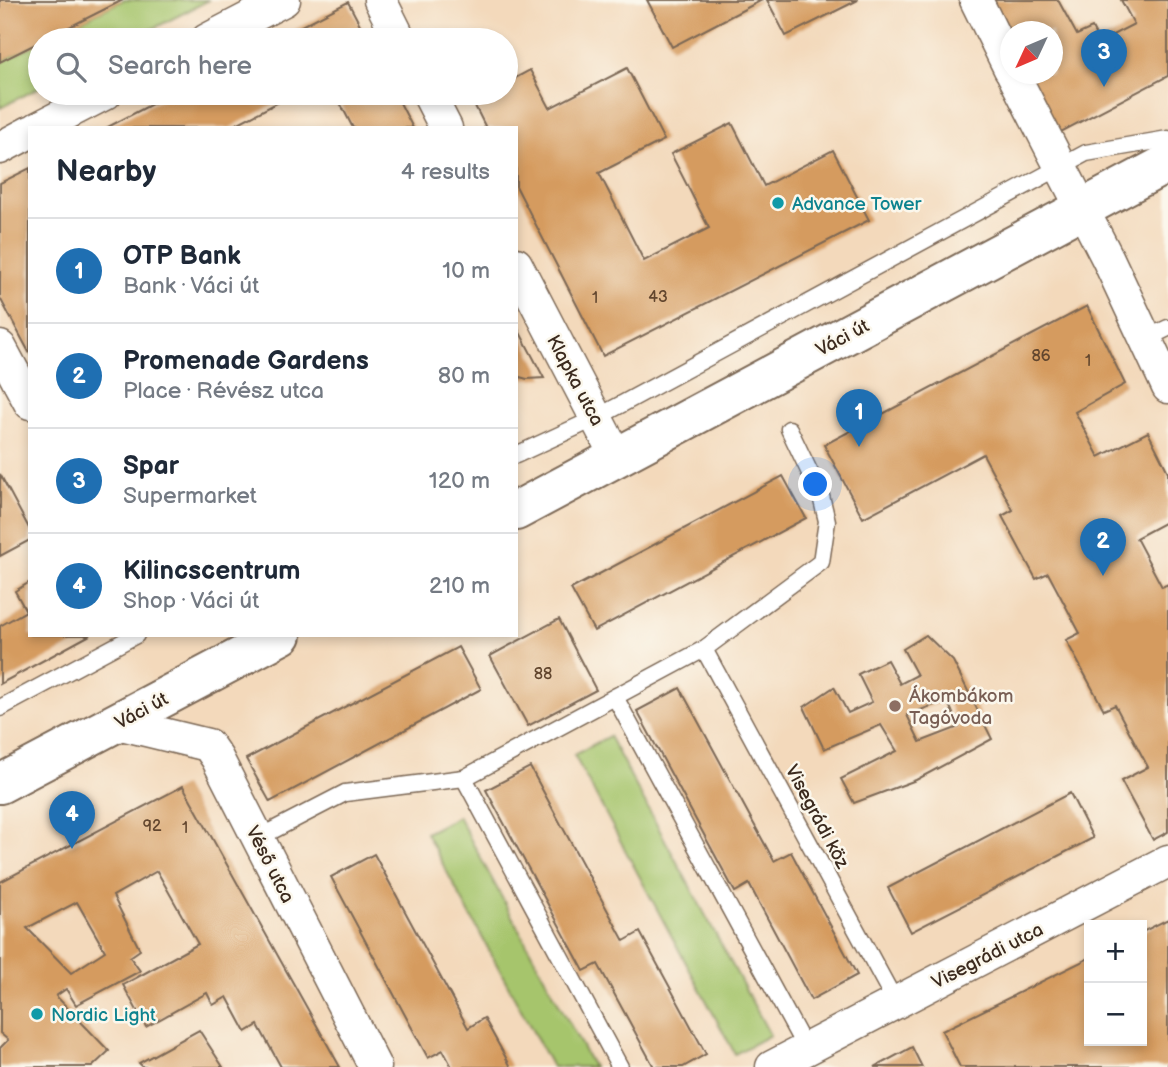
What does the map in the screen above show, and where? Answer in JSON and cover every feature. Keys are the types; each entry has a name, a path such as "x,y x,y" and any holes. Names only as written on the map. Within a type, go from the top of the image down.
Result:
{"main road":[{"name":"Váci út","path":"518,510 1168,163"},
{"name":"Váci út","path":"0,784 278,637"}],"street":[{"path":"230,28 284,0"},
{"path":"380,0 394,28"},
{"path":"976,0 1000,47"},
{"path":"1018,84 1108,260 1157,333 1168,387"},
{"path":"42,126 83,105"},
{"path":"434,105 445,126"},
{"path":"0,148 28,133"},
{"name":"Klapka utca","path":"518,268 617,458"},
{"path":"0,347 28,399"},
{"name":"Véső utca","path":"117,723 208,745 375,1067"},
{"name":"Visegrádi utca","path":"772,1067 1168,861"}],"lane":[{"path":"518,455 596,418 1086,153 1168,139"},
{"path":"258,838 345,793 464,778 704,649 821,562 827,521 821,496 789,429"},
{"path":"0,708 132,637"},
{"name":"Visegrádi köz","path":"704,649 781,782 895,1003"},
{"path":"615,697 806,1049"},
{"path":"464,778 620,1067"}],"green space":[{"path":"123,0 209,0 154,28 67,28"},
{"path":"28,48 28,93 0,108 0,62"},
{"path":"609,736 770,1035 735,1054 574,755"},
{"path":"458,816 593,1067 552,1067 426,833"}],"building":[{"path":"0,0 123,0 67,28 28,28 28,48 0,62"},
{"path":"647,0 762,0 672,47"},
{"path":"767,0 858,0 786,36"},
{"path":"991,0 1058,0 1077,35 1092,28 1099,42 1134,24 1121,0 1168,0 1168,76 1059,133 1034,84 1063,84 1063,21 1002,21"},
{"path":"348,2 362,28 297,28"},
{"name":"Advance Tower","path":"627,68 664,140 599,173 644,261 709,228 671,154 732,123 764,186 833,150 869,220 603,356 518,190 518,126 485,126 474,105 518,105 518,76 530,70 550,108"},
{"path":"150,105 273,105 233,126 110,126"},
{"path":"341,105 401,105 412,126 352,126"},
{"path":"28,169 28,350 0,298 0,183"},
{"path":"1087,306 1125,384 1075,412 1099,457 1148,432 1168,472 1168,521 1136,538 1162,587 1168,584 1168,832 1153,840 1121,781 1148,767 1115,705 1104,710 1066,640 1080,633 1048,573 1036,579 1002,516 1013,510 983,454 863,518 824,445"},
{"path":"518,329 544,378 518,377"},
{"path":"0,474 28,526 28,541 0,556"},
{"path":"783,476 806,518 594,631 571,589"},
{"path":"28,583 28,637 86,637 0,684 0,626 26,611 15,591"},
{"path":"559,619 596,690 528,726 490,656"},
{"path":"926,635 953,661 992,739 916,780 854,803 841,779 897,751 881,725 824,749 804,707 834,687 848,713 872,702 858,674 887,660 900,684 917,675 903,649","holes":["947,700 959,727 920,742 907,715"]},
{"path":"458,647 481,689 270,802 246,759"},
{"path":"680,688 774,861 791,852 857,975 811,1000 749,884 735,892 637,711"},
{"path":"530,767 624,941 640,932 706,1054 683,1067 654,1067 598,964 584,971 486,790"},
{"path":"183,786 340,1067 281,1067 258,1025 246,1032 227,997 213,1005 207,993 146,1027 123,985 198,944 157,871 113,896 140,950 130,957 140,971 76,1005 66,989 56,996 109,1051 92,1067 0,1067 0,1048 8,1040 0,1033 0,882","holes":["77,902 105,951 71,973 27,928"]},
{"path":"1070,793 1093,838 911,932 888,888"},
{"path":"374,854 468,1028 484,1018 511,1067 452,1067 443,1050 428,1058 331,877"},
{"path":"1168,919 1168,1067 960,1067 942,1031 1084,960 1084,1046 1147,1046 1147,930"},
{"path":"199,1030 223,1067 143,1067 139,1063"},
{"path":"912,1047 922,1067 875,1067"}],"place":[{"name":"Spar","path":"1104,87"},
{"name":"Advance Tower","path":"778,203"},
{"name":"OTP Bank","path":"859,447"},
{"name":"Promenade Gardens","path":"1103,576"},
{"name":"Ákombákom Tagóvoda","path":"895,706"},
{"name":"Kilincscentrum","path":"72,849"},
{"name":"Nordic Light","path":"37,1014"}]}
